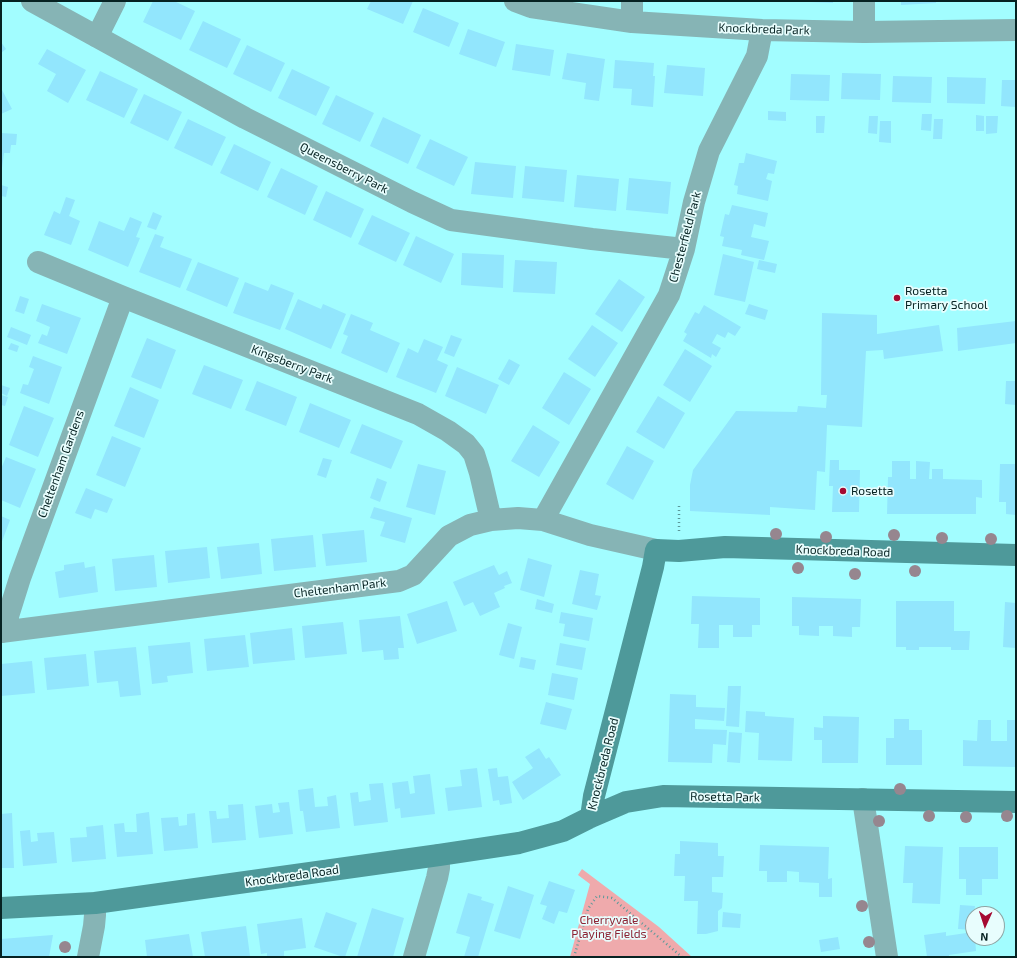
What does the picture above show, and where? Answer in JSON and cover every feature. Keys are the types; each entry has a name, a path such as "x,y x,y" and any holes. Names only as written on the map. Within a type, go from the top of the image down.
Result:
{"street":[{"name":"Queensberry Park","path":"32,1 245,118 451,220 684,250"},
{"path":"98,37 115,1"},
{"name":"Knockbreda Park","path":"515,1 531,7 632,11 762,30 864,32 1016,30"},
{"path":"864,1 864,32"},
{"name":"Chesterfield Park","path":"543,520 669,294 684,250 694,202 709,150 757,56 762,30"},
{"name":"Kingsberry Park","path":"38,262 122,297 418,414 448,431 466,444 474,454 491,520"},
{"name":"Cheltenham Gardens","path":"2,632 20,578 122,297"},
{"name":"Cheltenham Park","path":"2,632 399,581 413,575 449,536 470,525 491,520 518,518 543,520 590,535 656,550"},
{"name":"Knockbreda Road","path":"1,908 94,903 519,843 563,831 591,817 594,796 650,582 656,550 679,551 725,547 1016,555"},
{"name":"Rosetta Park","path":"591,817 626,802 663,796 1016,802"},
{"path":"863,799 887,957"},
{"path":"414,957 437,878 439,855"},
{"path":"88,957 94,920 94,903"}],"path":[{"path":"574,957 588,908 597,896 612,898 682,957"}],"green space":[{"name":"Cherryvale Playing Fields","path":"582,869 659,927 692,957 570,957 590,884 578,875"}],"building":[{"path":"153,1 174,1 195,11 181,40 143,22"},
{"path":"371,1 413,1 403,24 367,9"},
{"path":"833,1 833,3 810,2"},
{"path":"901,1 936,1 936,3 901,5"},
{"path":"423,8 459,23 449,47 413,32"},
{"path":"203,21 241,39 227,68 189,50"},
{"path":"468,29 505,42 496,67 459,54"},
{"path":"1,42 6,49 1,53"},
{"path":"516,44 554,50 550,76 512,70"},
{"path":"247,45 285,63 271,92 233,74"},
{"path":"47,49 86,70 68,103 47,91 56,74 38,64"},
{"path":"567,53 605,59 599,101 584,99 586,83 562,79"},
{"path":"615,60 654,63 653,76 655,76 653,107 631,105 632,89 613,88"},
{"path":"667,65 705,68 703,96 664,93"},
{"path":"292,69 330,87 316,116 278,98"},
{"path":"100,71 138,89 124,118 86,100"},
{"path":"842,73 881,74 880,100 841,99"},
{"path":"791,74 830,75 829,101 790,100"},
{"path":"893,76 932,77 931,103 892,102"},
{"path":"947,77 986,78 985,104 947,103"},
{"path":"1002,80 1016,80 1016,107 1001,106"},
{"path":"1,88 12,109 1,114"},
{"path":"144,94 182,112 168,141 130,123"},
{"path":"336,95 374,113 360,142 322,124"},
{"path":"768,111 786,112 786,121 768,120"},
{"path":"922,114 932,114 931,131 921,130"},
{"path":"976,115 984,116 984,131 976,131"},
{"path":"816,116 825,116 824,133 816,133"},
{"path":"869,116 878,116 877,134 868,133"},
{"path":"986,116 998,116 997,133 986,134"},
{"path":"383,117 421,135 408,164 370,146"},
{"path":"188,119 226,137 212,166 174,148"},
{"path":"934,119 943,119 942,139 933,139"},
{"path":"880,121 891,121 891,143 879,142"},
{"path":"1,133 17,134 16,145 11,145 10,153 4,153 2,168 1,168"},
{"path":"430,139 468,157 454,186 416,168"},
{"path":"234,144 271,162 258,191 220,173"},
{"path":"746,153 777,161 774,174 768,173 766,179 772,181 768,201 737,194 738,186 734,185 739,163 744,163"},
{"path":"475,162 516,166 513,198 471,194"},
{"path":"525,166 567,170 564,202 522,198"},
{"path":"281,168 318,186 305,215 267,197"},
{"path":"577,175 619,179 616,211 574,207"},
{"path":"629,178 671,182 668,214 626,210"},
{"path":"1,185 8,187 6,197 1,196"},
{"path":"326,191 364,209 351,238 313,220"},
{"path":"66,197 75,200 69,216 80,221 71,245 44,235 54,211 60,214"},
{"path":"732,205 768,213 765,227 754,224 751,237 769,241 764,260 741,255 742,250 722,246 724,237 720,236 725,214 729,215"},
{"path":"153,212 162,216 156,230 147,227"},
{"path":"372,215 410,233 396,262 358,244"},
{"path":"130,217 142,222 136,237 140,238 128,267 88,250 99,221 124,231"},
{"path":"155,234 164,237 160,247 192,259 180,288 139,272"},
{"path":"416,236 454,254 441,283 403,265"},
{"path":"462,253 504,255 503,288 461,285"},
{"path":"723,254 754,262 745,302 714,295"},
{"path":"515,260 557,262 555,294 513,292"},
{"path":"759,260 777,264 775,273 757,269"},
{"path":"198,262 239,278 227,307 186,290"},
{"path":"619,279 645,297 622,332 595,314"},
{"path":"245,282 268,291 271,284 294,293 280,330 233,313"},
{"path":"20,296 29,299 24,314 15,311"},
{"path":"298,299 321,309 323,304 346,314 331,349 285,329"},
{"path":"42,304 81,318 67,354 38,343 42,334 47,336 50,327 36,321"},
{"path":"749,304 768,310 765,320 745,314"},
{"path":"704,305 741,327 735,336 728,332 725,338 717,334 712,343 721,348 716,357 712,354 711,358 683,341 687,334 684,332 695,312 699,314"},
{"path":"822,313 877,315 877,334 939,325 943,351 884,359 883,350 866,351 862,427 827,425 825,472 817,471 815,510 770,507 770,515 690,511 690,485 693,470 736,411 797,412 798,406 826,408 827,395 821,395"},
{"path":"351,314 373,323 370,330 400,343 387,373 341,353 348,336 343,334"},
{"path":"1016,321 1016,343 958,351 957,328"},
{"path":"592,325 618,343 595,377 568,359"},
{"path":"11,327 31,335 27,345 7,337"},
{"path":"451,335 462,339 454,357 444,353"},
{"path":"147,338 176,350 161,389 131,377"},
{"path":"424,339 443,347 437,360 448,365 436,393 396,377 408,348 418,353"},
{"path":"11,343 19,346 17,352 8,349"},
{"path":"685,349 712,366 690,402 663,385"},
{"path":"33,356 62,367 49,404 20,393 23,384 28,385 34,369 29,367"},
{"path":"509,359 520,365 509,385 498,379"},
{"path":"204,365 243,380 231,409 192,394"},
{"path":"457,367 499,385 486,414 445,396"},
{"path":"564,372 591,389 569,425 542,408"},
{"path":"257,381 297,397 286,426 245,410"},
{"path":"1006,381 1016,381 1016,405 1005,404"},
{"path":"1,385 10,388 7,396 1,393"},
{"path":"130,387 159,400 144,438 114,426"},
{"path":"1,395 8,397 5,406 1,405"},
{"path":"658,396 685,413 664,449 636,432"},
{"path":"310,403 351,420 339,448 299,432"},
{"path":"24,406 54,418 38,457 9,445"},
{"path":"362,424 403,441 391,469 350,453"},
{"path":"533,425 560,442 539,477 511,461"},
{"path":"112,436 141,448 125,487 96,475"},
{"path":"627,446 654,461 633,500 606,484"},
{"path":"6,457 36,469 20,508 1,500 1,469"},
{"path":"323,458 332,460 326,478 317,475"},
{"path":"830,460 839,460 839,470 860,470 859,512 832,512 833,486 829,486"},
{"path":"892,461 910,461 910,479 916,479 916,461 930,462 929,479 932,479 932,469 943,469 943,479 982,480 982,498 976,497 976,514 887,514 888,477 892,477"},
{"path":"418,464 446,471 435,515 406,507"},
{"path":"1000,464 1016,464 1016,515 1006,514 1006,502 999,502"},
{"path":"377,478 387,482 380,502 370,498"},
{"path":"86,488 113,499 107,513 95,509 91,519 75,513"},
{"path":"374,507 412,518 405,543 380,536 385,522 370,518"},
{"path":"1,516 10,520 1,544"},
{"path":"364,530 367,562 326,566 322,534"},
{"path":"313,535 316,567 274,571 271,539"},
{"path":"259,543 262,574 221,579 217,547"},
{"path":"207,547 210,578 168,583 165,551"},
{"path":"154,555 157,587 115,591 112,559"},
{"path":"528,558 552,565 544,597 520,590"},
{"path":"84,562 85,568 95,566 98,592 59,598 55,572 64,570 64,565"},
{"path":"494,565 499,575 507,571 512,583 504,586 505,588 494,593 500,607 480,616 473,602 464,606 453,582"},
{"path":"580,570 599,574 595,595 601,596 597,610 572,604"},
{"path":"692,596 760,598 760,625 752,625 752,637 733,637 733,625 719,625 719,648 698,648 699,624 691,624"},
{"path":"792,597 861,599 860,627 852,627 852,637 833,636 833,626 819,626 819,636 799,635 799,626 792,626"},
{"path":"537,599 554,604 552,613 535,609"},
{"path":"447,601 457,631 417,644 407,614"},
{"path":"896,601 954,601 954,631 970,631 969,650 951,650 951,647 919,647 919,650 906,650 906,647 896,647"},
{"path":"1005,602 1016,603 1016,648 1003,647"},
{"path":"561,612 593,618 589,641 563,636 565,624 559,623"},
{"path":"400,616 404,648 398,648 399,659 384,660 383,650 362,652 359,620"},
{"path":"343,622 347,654 305,658 302,626"},
{"path":"508,623 522,627 514,659 499,655"},
{"path":"292,628 295,660 253,664 250,633"},
{"path":"245,635 249,667 207,671 204,639"},
{"path":"190,642 193,673 167,676 168,682 152,684 148,646"},
{"path":"560,643 586,648 582,670 556,665"},
{"path":"136,647 141,695 120,697 118,681 97,683 94,651"},
{"path":"86,654 89,686 47,690 44,658"},
{"path":"521,657 536,660 534,670 519,667"},
{"path":"32,661 35,693 1,696 1,664"},
{"path":"552,673 578,678 574,700 548,695"},
{"path":"728,686 741,686 739,727 726,726"},
{"path":"670,694 696,695 696,707 725,708 724,721 695,719 695,729 727,730 726,745 713,744 712,763 668,762"},
{"path":"546,702 572,709 566,730 540,724"},
{"path":"746,711 765,712 765,716 794,718 792,761 758,760 759,733 745,732"},
{"path":"823,716 859,717 858,763 822,763 822,740 814,740 814,727 823,728"},
{"path":"894,719 909,719 909,730 922,730 922,765 886,765 886,738 894,738"},
{"path":"978,720 991,720 991,741 1007,741 1007,720 1016,720 1016,767 963,766 963,740 977,741"},
{"path":"729,732 742,733 740,763 727,762"},
{"path":"539,748 546,759 549,757 561,775 523,800 512,782 533,768 525,757"},
{"path":"477,768 482,807 448,811 445,788 462,786 460,770"},
{"path":"497,768 498,777 508,776 512,803 500,805 499,800 493,801 488,769"},
{"path":"430,774 435,814 401,818 400,808 395,809 392,783 408,781 410,794 415,793 413,776"},
{"path":"383,783 388,822 354,826 350,793 358,792 359,802 371,800 369,784"},
{"path":"313,788 315,807 328,806 327,797 336,795 340,828 306,832 303,811 300,811 298,790"},
{"path":"289,802 293,834 259,838 255,806 272,804 273,813 280,812 278,803"},
{"path":"243,804 246,840 212,843 209,811 216,811 217,819 229,818 228,805"},
{"path":"149,812 153,854 117,857 114,824 124,823 125,832 137,832 136,814"},
{"path":"12,813 14,868 1,868 1,814"},
{"path":"195,813 198,848 164,851 161,818 178,817 179,826 187,825 187,814"},
{"path":"103,825 106,859 72,862 70,838 87,837 86,827"},
{"path":"30,830 31,842 38,841 37,833 54,832 57,863 23,866 20,831"},
{"path":"680,841 718,843 718,856 724,856 723,877 712,877 712,892 723,893 722,908 718,911 718,931 706,934 697,934 698,901 684,901 685,876 674,876 675,854 680,854"},
{"path":"760,845 829,847 828,879 832,878 832,897 819,897 819,883 799,882 799,872 787,871 787,882 767,882 767,871 759,871"},
{"path":"905,846 943,847 940,904 912,903 913,883 903,883"},
{"path":"959,847 998,847 998,879 982,879 982,895 966,895 966,879 959,879"},
{"path":"549,881 575,890 567,913 559,911 554,924 542,919 547,906 540,904"},
{"path":"508,886 534,895 520,939 494,931"},
{"path":"468,893 482,897 481,900 494,904 478,957 464,957 470,937 456,933"},
{"path":"960,905 975,906 965,906 965,929 958,929"},
{"path":"372,908 404,918 393,957 357,957"},
{"path":"326,912 357,923 345,957 314,947"},
{"path":"723,912 741,914 740,928 722,927"},
{"path":"302,918 306,948 284,951 284,957 267,957 267,953 261,954 257,924"},
{"path":"246,926 250,956 205,957 201,932"},
{"path":"946,932 946,936 965,933 965,946 976,946 976,951 949,955 949,957 927,957 924,935"},
{"path":"189,934 193,957 147,957 145,940"},
{"path":"53,935 49,957 1,957 1,939"},
{"path":"838,937 840,949 821,952 819,940"}],"place":[{"name":"Rosetta Primary School","path":"897,298"},
{"name":"Rosetta","path":"843,491"}]}
